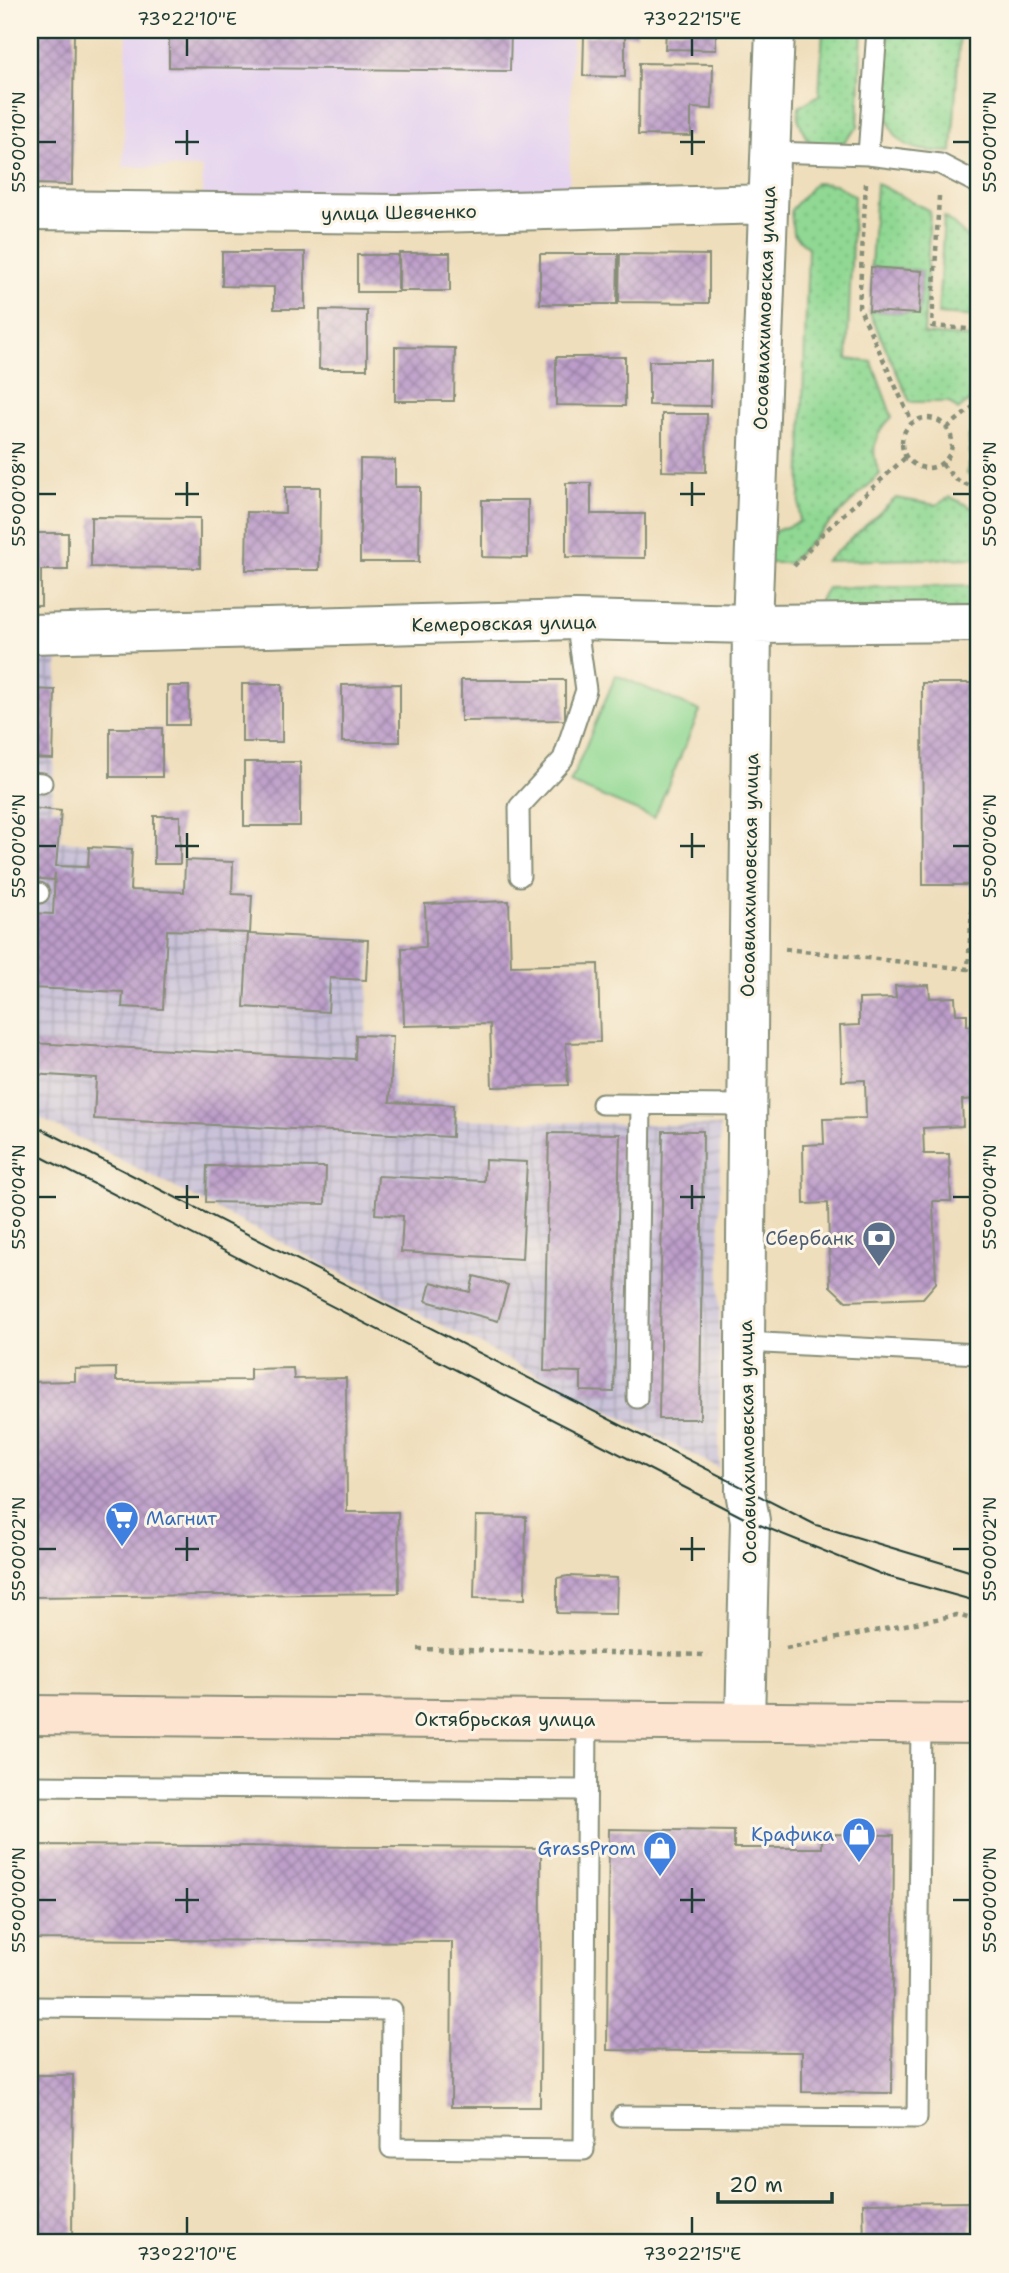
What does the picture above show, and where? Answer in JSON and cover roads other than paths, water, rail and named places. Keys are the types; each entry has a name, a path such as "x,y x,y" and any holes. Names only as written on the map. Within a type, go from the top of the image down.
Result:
{"street":[{"name":"Осоавиахимовская улица","path":"745,1720 750,1521 746,1491 745,1342 752,624 775,30"},
{"name":"улица Шевченко","path":"30,210 399,214 768,204"},
{"name":"Кемеровская улица","path":"30,634 576,620 752,624 979,622"},
{"name":"Октябрьская улица","path":"30,1715 979,1724"}],"lane":[{"path":"868,155 877,30"},
{"path":"770,152 868,155 940,164 979,184"},
{"path":"520,876 519,807 563,759 586,690 576,620"},
{"path":"603,1104 747,1105"},
{"path":"637,1398 641,1104"},
{"path":"745,1342 979,1353"},
{"path":"30,2007 392,2010 391,2148 584,2150 587,1719"},
{"path":"622,2116 917,2118 921,1722"},
{"path":"30,1786 586,1790"}],"tram line":[{"path":"30,1123 816,1525 979,1574"},
{"path":"30,1151 750,1521 886,1576 979,1602"}],"place":[{"name":"Сбербанк","path":"879,1268"},
{"name":"Магнит","path":"122,1548"},
{"name":"Крафика","path":"859,1864"},
{"name":"GrassProm","path":"660,1878"}]}
